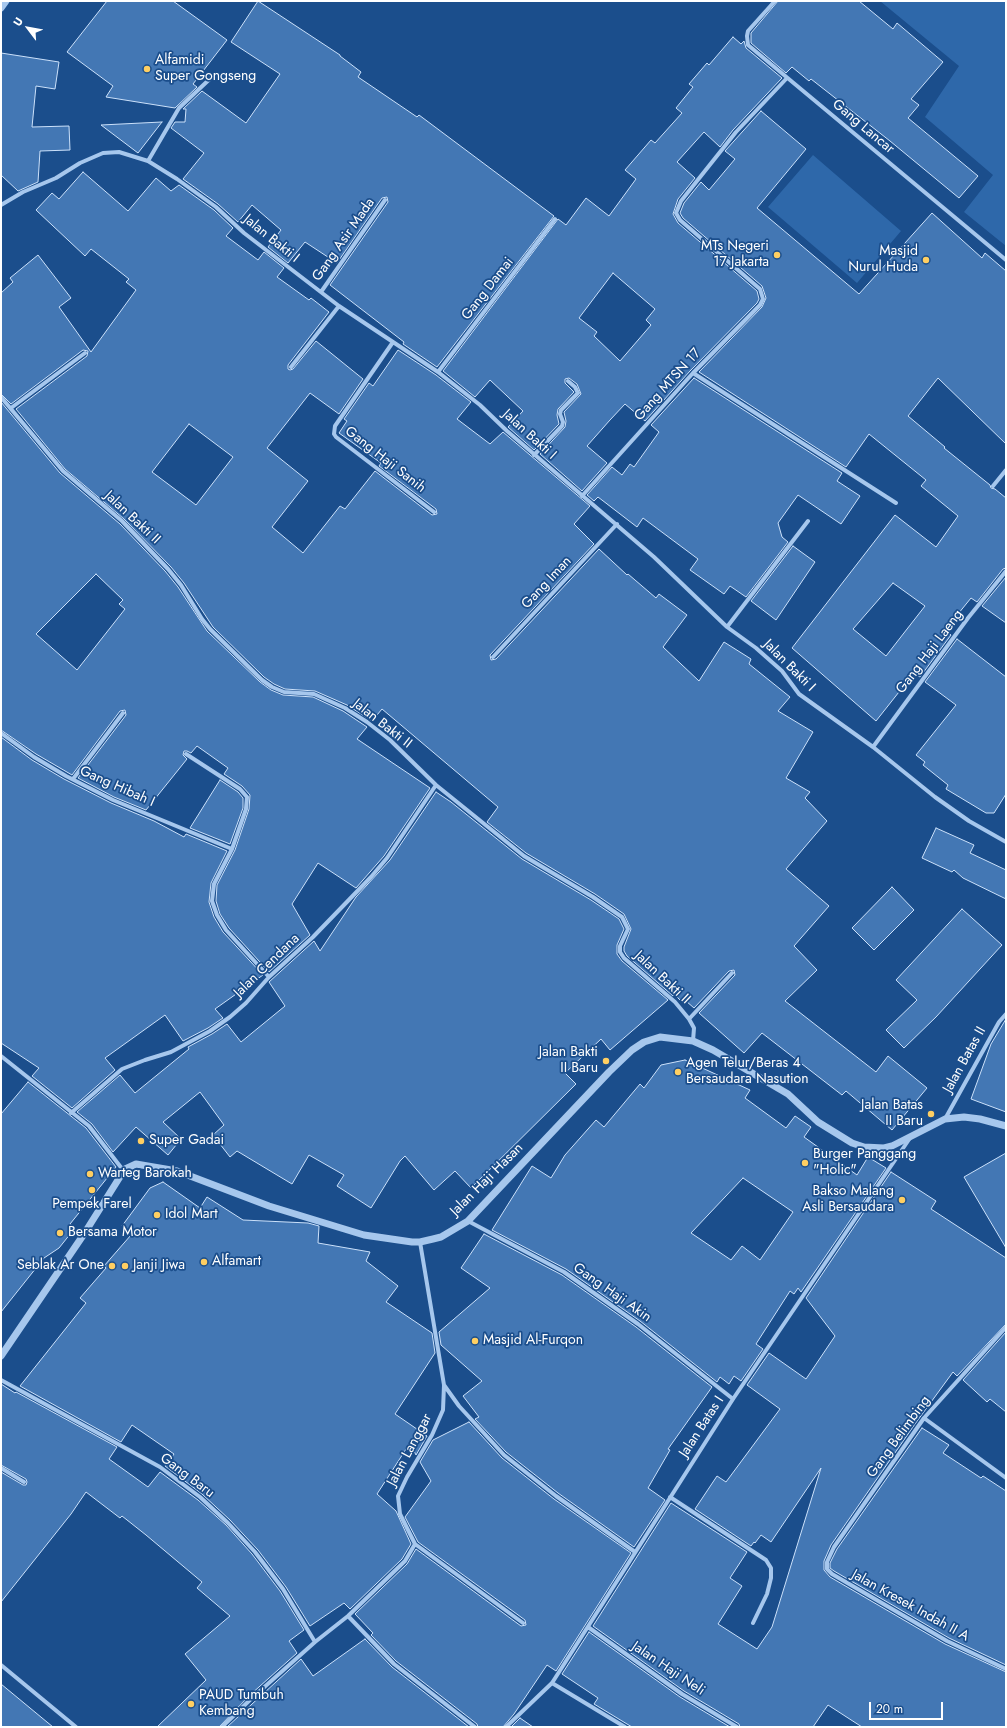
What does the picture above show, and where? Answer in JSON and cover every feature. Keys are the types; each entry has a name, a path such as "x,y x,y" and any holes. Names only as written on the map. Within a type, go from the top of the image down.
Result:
{"street":[{"path":"1,8 6,1"},
{"name":"Gang Lancar","path":"774,1 748,31 748,45 1006,260"},
{"path":"148,161 178,108 214,75"},
{"name":"Gang MTSN 17","path":"582,496 693,373 760,305 763,299 760,289 680,220 676,213 681,201 736,132 787,78"},
{"name":"Jalan Bakti I","path":"1,205 23,192 51,180 103,153 119,152 148,161 177,179 216,207 244,233 339,306 438,372 480,405 534,455 617,524 683,583 727,627 756,648 782,671 799,694 873,747 935,797 969,821 1006,842"},
{"name":"Gang Asir Mada","path":"321,292 385,200"},
{"name":"Gang Damai","path":"438,372 556,219"},
{"path":"291,368 339,306"},
{"name":"Gang Haji Sanih","path":"393,342 335,426 334,434 434,512"},
{"path":"11,408 85,353"},
{"path":"693,373 896,503"},
{"path":"534,455 562,426 563,422 560,414 561,410 578,393 575,387 568,381"},
{"name":"Jalan Bakti II","path":"1,397 63,471 122,521 168,569 182,585 210,629 262,680 272,688 284,692 314,694 345,708 390,740 436,785 524,856 593,897 622,917 628,929 620,946 620,952 624,958 675,1002 689,1019 694,1028 693,1041"},
{"path":"993,486 1006,470"},
{"path":"727,627 808,522"},
{"name":"Gang Iman","path":"493,657 617,524"},
{"name":"Gang Haji Laeng","path":"873,747 968,618 1006,571"},
{"path":"73,779 123,713"},
{"name":"Gang Hibah I","path":"1,733 34,756 113,800 232,849"},
{"path":"186,754 240,789 247,797 246,809 232,849 214,884 212,901 217,915 226,930 269,977"},
{"name":"Jalan Cendana","path":"71,1113 122,1070 145,1060 171,1052 210,1032 246,1003 269,977 313,937 371,877 387,858 436,785"},
{"path":"689,1019 732,974"},
{"name":"Jalan Batas II","path":"945,1119 999,1022 1006,1014"},
{"name":"Jalan Haji Hasan","path":"123,1170 136,1164 177,1171 269,1206 364,1235 420,1242 441,1237 468,1221 603,1077 632,1050 644,1042 660,1037 693,1041 713,1050 788,1094 818,1122 852,1143 873,1148 892,1146 945,1119 964,1117 980,1119 1006,1126"},
{"path":"1,1056 89,1126 124,1172 84,1234 1,1356"},
{"name":"Jalan Batas I","path":"506,1727 552,1683 733,1399 912,1135"},
{"name":"Gang Haji Akin","path":"468,1221 564,1272 638,1324 733,1399"},
{"name":"Jalan Langgar","path":"416,1544 400,1514 398,1496 407,1477 432,1435 443,1410 444,1385 420,1242"},
{"name":"Gang Belimbing","path":"834,1547 924,1418 1006,1327"},
{"name":"Gang Baru","path":"1,1380 160,1467 200,1497 228,1523 255,1552 283,1589 315,1642"},
{"path":"444,1385 459,1406 504,1455 556,1496 635,1552"},
{"path":"924,1418 1006,1478"},
{"path":"1,1468 24,1482"},
{"path":"670,1497 766,1560 771,1568 771,1578 767,1594 753,1623"},
{"path":"222,1727 315,1642 348,1616 405,1561 416,1544 523,1623"},
{"name":"Jalan Kresek Indah II A","path":"834,1547 827,1562 827,1569 832,1574 947,1641 1006,1669"},
{"path":"348,1616 394,1664 475,1727"},
{"name":"Jalan Haji Neli","path":"588,1627 682,1694 737,1727"},
{"path":"1,1666 76,1727"},
{"path":"552,1683 625,1727"}],"shaded area":[{"path":"880,1 1006,1 1006,246 964,212 993,175 925,117 959,66"},
{"path":"813,155 901,231 857,283 768,207"}],"building":[{"name":"Alfamidi Super Gongseng","path":"107,1 173,1 227,40 193,84 197,87 175,108 106,97 113,86 67,52"},
{"path":"258,1 340,55 361,72 358,77 417,117 419,115 554,216 437,367 403,344 404,342 330,285 388,202 387,197 382,198 337,263 305,242 288,263 268,247 281,230 252,205 238,222 218,204 183,179 204,153 171,128 175,122 185,122 186,109 183,109 202,91 246,123 280,74 231,42"},
{"path":"778,1 859,1 893,29 897,23 943,62 911,99 919,105 908,118 978,176 959,198 811,79 809,81 792,67 786,73 751,43 751,33"},
{"path":"733,37 741,44 744,41 746,48 782,78 733,130 720,147 704,132 677,162 695,178 678,199 673,214 678,223 757,291 759,299 757,303 690,371 645,421 625,404 610,420 587,446 607,463 582,491 540,454 565,427 566,421 564,412 581,394 577,384 569,378 565,379 565,383 574,392 558,409 557,415 559,424 534,450 508,427 523,411 490,380 475,397 443,371 558,219 566,225 586,198 609,216 636,179 625,170 651,140 655,143 682,113 676,108 693,87 689,84 707,63 709,65","holes":["613,273 655,309 646,320 651,325 620,361 594,336 597,332 579,318"]},
{"path":"1,53 59,62 55,89 36,86 32,127 69,126 70,150 40,151 38,182 18,191 1,175"},
{"path":"761,111 806,149 757,208 859,294 932,213 982,258 985,253 1006,271 1006,444 938,378 908,416 945,447 944,448 990,485 991,488 995,489 1006,498 1006,568 1003,569 977,602 971,598 945,630 951,635 920,677 914,673 876,721 792,648 895,515 936,547 958,516 921,486 926,480 869,434 846,467 699,372 762,307 766,298 762,286 683,218 680,213 684,203 701,182 709,190 735,159 725,151","holes":["893,583 925,606 886,656 853,629"]},
{"path":"162,122 138,153 101,125"},
{"path":"83,172 128,211 156,178 171,191 179,185 214,210 233,228 226,236 258,260 264,252 284,268 277,277 309,300 311,298 329,312 288,365 288,369 293,369 316,341 363,379 339,414 310,393 267,448 308,481 272,527 303,553 340,506 345,509 375,471 432,515 437,514 436,509 379,466 381,463 339,433 347,421 344,419 369,383 373,386 398,350 436,375 471,402 457,419 490,444 503,432 590,506 574,524 594,544 490,655 491,660 496,659 599,549 627,575 628,574 656,598 659,594 687,615 663,647 699,681 724,642 751,659 749,664 790,697 778,711 813,732 786,778 810,792 805,798 827,821 786,869 829,906 794,946 817,970 785,1001 876,1072 888,1056 927,1088 892,1130 846,1091 842,1095 762,1033 744,1053 699,1013 735,975 734,970 729,971 694,1008 686,1001 684,1004 674,994 673,996 627,956 624,951 624,947 631,929 624,914 595,894 526,853 487,822 498,807 382,709 372,721 347,705 315,691 285,689 264,677 213,627 184,583 171,567 124,519 65,469 16,409 87,356 88,351 83,350 11,404 1,394 1,293 13,282 10,278 38,255 71,298 59,307 91,352 136,290 126,282 129,279 91,249 85,256 36,210 52,193 59,199","holes":["189,424 233,457 196,505 152,472"]},
{"path":"694,378 842,473 837,481 860,496 841,524 798,495 778,523 782,537 788,542 746,597 730,586 724,594 690,570 698,559 643,518 637,527 598,497 594,501 587,495 612,467 622,475 630,464 634,467 659,432 651,425"},
{"path":"1,402 60,473 120,524 165,571 178,587 207,631 260,682 271,690 283,695 313,697 343,711 367,727 357,739 430,788 384,856 356,888 318,863 292,904 310,935 269,972 229,928 220,914 216,901 217,885 235,850 249,809 250,795 242,786 224,774 228,768 197,746 191,753 184,751 183,755 187,759 146,810 114,797 78,778 126,715 125,710 120,711 72,775 36,754 1,730","holes":["96,574 123,600 119,604 125,609 77,670 36,634"]},
{"path":"793,546 815,562 776,620 751,601"},
{"path":"1006,577 1006,623 982,606"},
{"path":"957,639 1006,677 1006,794 994,813 986,813 946,789 948,785 923,765 925,762 916,755 956,705 925,682"},
{"path":"1,737 32,760 64,779 111,803 154,821 184,837 186,834 227,851 211,883 209,902 214,917 223,932 263,975 215,1009 223,1018 183,1041 165,1015 105,1058 115,1070 72,1108 32,1076 39,1068 1,1043"},
{"path":"220,780 238,792 243,798 243,808 230,844 190,828"},
{"path":"436,792 451,802 522,859 591,900 619,919 624,929 617,945 617,954 622,961 668,1000 610,1050 601,1039 565,1073 576,1084 471,1188 455,1171 434,1190 405,1156 400,1161 371,1208 337,1186 344,1175 309,1155 292,1184 237,1151 230,1157 213,1135 224,1125 200,1092 163,1122 181,1139 168,1155 136,1127 113,1152 92,1124 77,1112 120,1075 135,1093 189,1049 188,1047 227,1024 241,1042 285,1006 269,982 314,941 320,951 356,897 390,860"},
{"path":"936,828 974,845 970,853 1006,870 1006,899 963,878 954,870 952,872 922,858"},
{"path":"892,887 914,910 874,950 852,928"},
{"path":"962,909 1002,945 936,1017 904,1048 886,1030 917,1000 896,980"},
{"path":"1006,1019 1006,1112 971,1099 991,1044"},
{"path":"685,1060 750,1090 745,1098 786,1128 795,1116 811,1127 804,1137 857,1175 868,1157 886,1168 801,1292 798,1288 794,1294 790,1291 756,1344 763,1349 741,1381 734,1376 729,1384 720,1377 717,1382 640,1321 566,1269 492,1230 532,1166 551,1178 565,1155 596,1120 604,1127 640,1084 644,1088 661,1065","holes":["743,1178 793,1212 760,1260 742,1246 731,1260 691,1233"]},
{"path":"28,1082 86,1128 116,1167 70,1224 75,1228 59,1248 44,1258 1,1312 1,1114"},
{"path":"1006,1153 1006,1248 964,1177"},
{"path":"891,1172 936,1201 931,1209 1006,1258 1006,1324 957,1376 953,1372 831,1545 824,1561 824,1570 830,1577 945,1644 1006,1672 1006,1727 862,1727 828,1705 813,1727 740,1727 739,1724 684,1691 593,1626 671,1503 747,1552 730,1578 742,1586 718,1624 757,1649 772,1627 821,1468 771,1542 761,1535 751,1546 695,1509 717,1476 726,1482 780,1409 747,1385 769,1353 806,1379 835,1336 806,1298"},
{"path":"163,1182 200,1208 207,1197 243,1220 308,1223 319,1226 318,1243 370,1252 366,1261 398,1286 386,1302 432,1333 435,1353 395,1414 427,1436 416,1455 410,1443 377,1494 396,1511 411,1544 402,1559 350,1609 344,1603 310,1626 286,1587 258,1550 230,1520 202,1494 165,1466 174,1454 132,1425 121,1442 20,1386 86,1303 80,1298 106,1268 104,1266 131,1235 122,1226 150,1188"},
{"path":"484,1234 562,1275 636,1327 712,1387 668,1449 670,1450 648,1488 665,1500 634,1547 558,1493 506,1452 475,1419 479,1417 463,1396 482,1381 441,1345 439,1332 490,1288 461,1268"},
{"path":"1006,1332 1006,1412 990,1399 987,1402 963,1380"},
{"path":"1,1384 15,1393 16,1392 117,1447 109,1459 148,1487 160,1472 198,1500 226,1525 252,1554 280,1591 304,1630 289,1641 297,1653 250,1695 219,1727 157,1727 206,1680 185,1654 230,1616 197,1588 202,1582 122,1516 120,1518 86,1492 71,1514 1,1602 1,1472 23,1485 26,1485 27,1482 26,1479 1,1465"},
{"path":"469,1422 502,1458 554,1499 631,1553 556,1671 547,1665 514,1714 503,1727 478,1727 477,1724 396,1661 371,1635 373,1633 355,1614 407,1564 416,1549 521,1626 526,1625 525,1620 418,1542 405,1517 431,1481 420,1462 433,1440"},
{"path":"922,1428 949,1445 943,1453 981,1478 983,1476 1006,1491 1006,1665 949,1638 830,1568 830,1563 837,1549"},
{"path":"589,1632 680,1697 730,1727 632,1727 594,1704 598,1698 562,1674"},
{"path":"365,1639 392,1667 469,1727 227,1727 301,1659 313,1676"},
{"path":"1,1684 53,1727 1,1727"},
{"path":"520,1718 533,1727 511,1727"}],"place":[{"name":"Alfamidi Super Gongseng","path":"147,69"},
{"name":"MTs Negeri 17 Jakarta","path":"777,255"},
{"name":"Masjid Nurul Huda","path":"926,260"},
{"name":"Jalan Bakti II Baru","path":"606,1061"},
{"name":"Agen Telur/Beras 4 Bersaudara Nasution","path":"678,1072"},
{"name":"Jalan Batas II Baru","path":"931,1114"},
{"name":"Super Gadai","path":"141,1141"},
{"name":"Burger Panggang \"Holic\"","path":"805,1163"},
{"name":"Warteg Barokah","path":"90,1174"},
{"name":"Pempek Farel","path":"92,1190"},
{"name":"Bakso Malang Asli Bersaudara","path":"902,1200"},
{"name":"Idol Mart","path":"157,1215"},
{"name":"Bersama Motor","path":"60,1233"},
{"name":"Alfamart","path":"204,1262"},
{"name":"Seblak Ar One","path":"112,1266"},
{"name":"Janji Jiwa","path":"125,1266"},
{"name":"Masjid Al-Furqon","path":"475,1341"},
{"name":"PAUD Tumbuh Kembang","path":"191,1704"}]}
